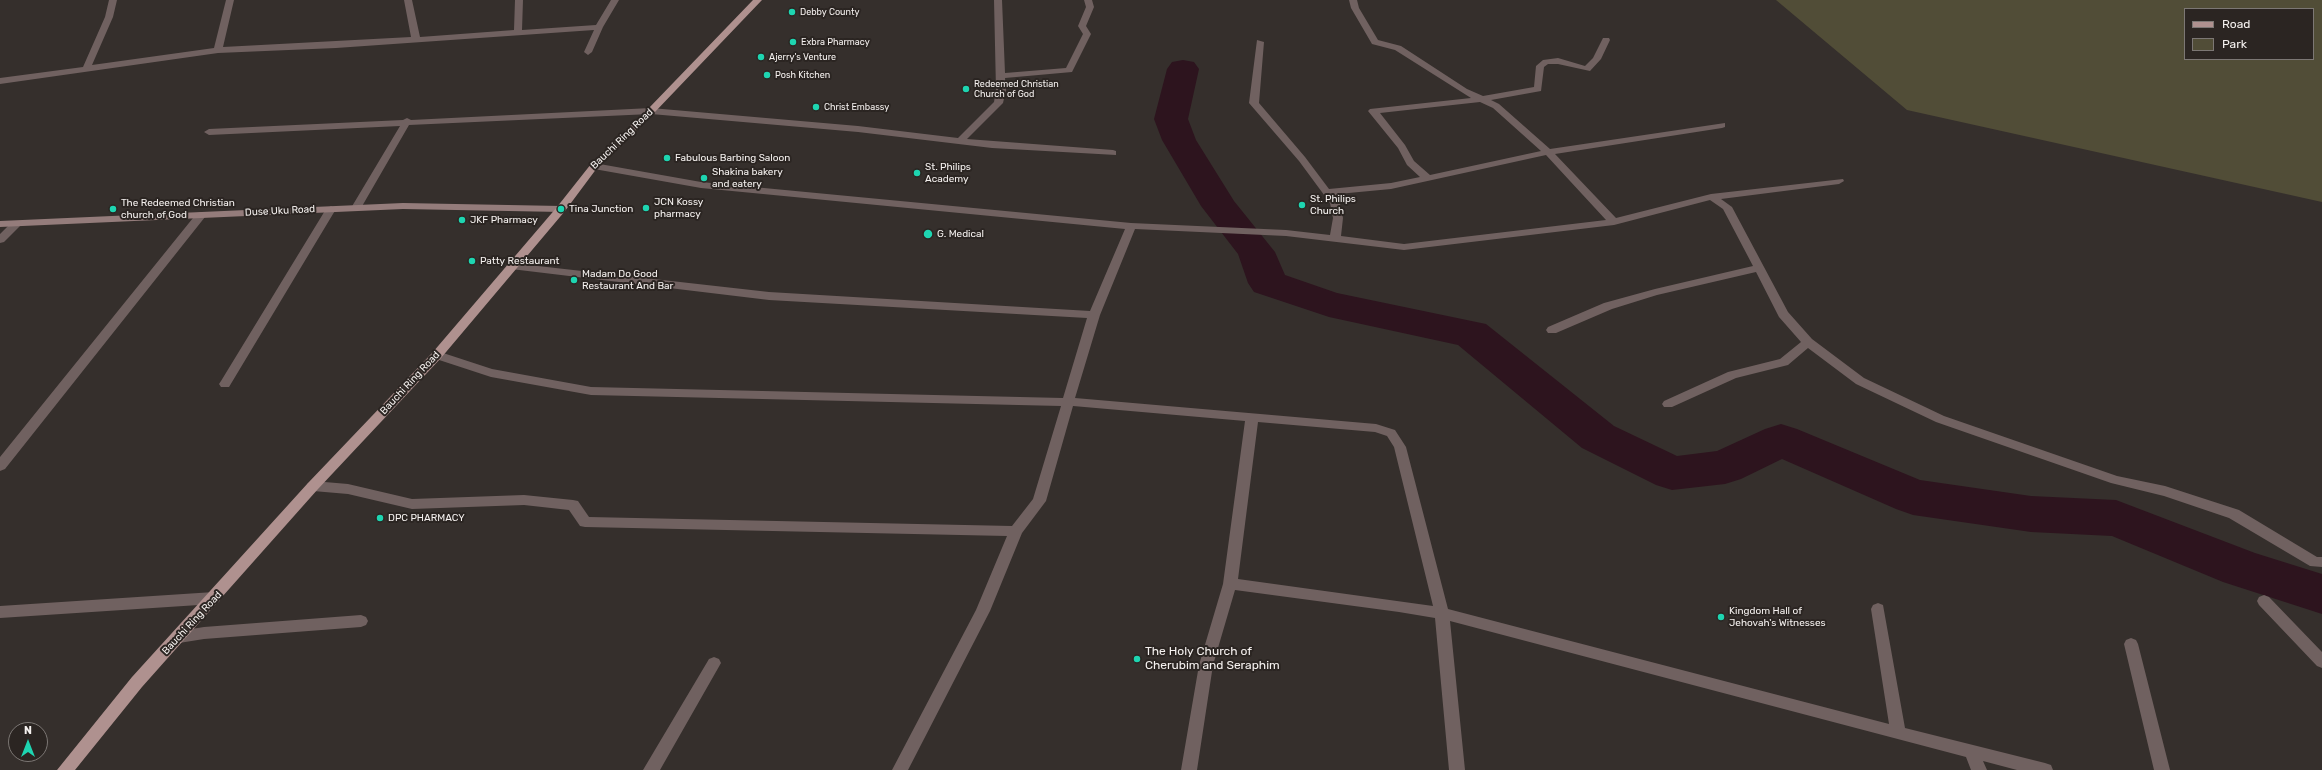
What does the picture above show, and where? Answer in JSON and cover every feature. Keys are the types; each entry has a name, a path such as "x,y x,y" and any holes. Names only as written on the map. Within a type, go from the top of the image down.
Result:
{"main road":[{"name":"Bauchi Ring Road","path":"65,770 137,682 313,486 437,355 561,208 594,166 652,111 758,0"}],"street":[{"path":"86,69 109,17 113,0"},
{"path":"218,50 230,0"},
{"path":"408,0 416,40"},
{"path":"518,33 519,0"},
{"path":"588,52 599,27 615,0"},
{"path":"961,140 998,103 1000,76 998,0"},
{"path":"1000,76 1069,70 1087,34 1082,26 1090,7 1088,0"},
{"path":"1353,0 1355,8 1375,42 1398,48 1464,91 1496,106 1519,124 1548,152 1614,222"},
{"path":"0,81 218,50 416,40 599,27"},
{"path":"1429,179 1410,163 1402,147 1373,111 1483,99 1538,89 1540,66 1546,62 1558,61 1587,69 1597,59 1606,40"},
{"path":"1260,42 1254,102 1302,159 1334,202"},
{"path":"209,132 407,121 652,111 961,140 992,145 1113,152"},
{"path":"356,208 407,121"},
{"path":"1335,240 1338,218 1332,190 1392,186 1548,152 1722,125"},
{"path":"594,166 701,184 1131,226 1286,234 1404,247 1614,222 1711,197 1839,181"},
{"path":"1711,197 1727,207 1783,314 1808,342 1860,381 1940,419 2116,480 2165,491 2234,514 2315,562 2322,562"},
{"name":"Duse Uku Road","path":"0,224 331,208 403,206 561,208"},
{"path":"225,384 331,208"},
{"path":"0,466 200,215"},
{"path":"0,240 16,224"},
{"path":"900,770 983,611 1016,531 1039,501 1070,402 1094,315 1131,226"},
{"path":"511,266 769,296 1094,315"},
{"path":"1552,330 1622,302 1759,268"},
{"path":"1668,404 1732,375 1784,362 1808,342"},
{"path":"437,355 491,373 591,391 1070,402 1376,428 1392,433 1400,447 1442,613 1457,770"},
{"path":"1189,770 1206,665 1230,584 1252,418"},
{"path":"313,486 348,489 412,504 524,500 573,506 585,522 1016,531"},
{"path":"1230,584 1442,613 2044,770"},
{"path":"0,612 214,598"},
{"path":"2264,601 2322,662"},
{"path":"1878,609 1898,733"},
{"path":"179,637 204,633 360,622"},
{"path":"2131,644 2162,770"},
{"path":"652,770 714,663"},
{"path":"1970,750 1979,770"}],"green space":[{"path":"1776,0 2322,0 2322,202 1907,110"}],"waterway":[{"path":"1183,69 1171,119 1179,140 1219,206 1256,252 1268,283 1329,304 1471,334 1598,437 1672,473 1725,467 1781,440 1913,497 2031,514 2116,518 2241,568 2322,594"}],"place":[{"name":"Debby County","path":"792,12"},
{"name":"Exbra Pharmacy","path":"793,42"},
{"name":"Ajerry's Venture","path":"761,57"},
{"name":"Posh Kitchen","path":"767,75"},
{"name":"Redeemed Christian Church of God","path":"966,89"},
{"name":"Christ Embassy","path":"816,107"},
{"name":"Fabulous Barbing Saloon","path":"667,158"},
{"name":"St. Philips Academy","path":"917,173"},
{"name":"Shakina bakery and eatery","path":"704,178"},
{"name":"St. Philips Church","path":"1302,205"},
{"name":"JCN Kossy pharmacy","path":"646,208"},
{"name":"The Redeemed Christian church of God","path":"113,209"},
{"name":"Tina Junction","path":"561,209"},
{"name":"JKF Pharmacy","path":"462,220"},
{"name":"G. Medical","path":"928,234"},
{"name":"Patty Restaurant","path":"472,261"},
{"name":"Madam Do Good Restaurant And Bar","path":"574,280"},
{"name":"DPC PHARMACY","path":"380,518"},
{"name":"Kingdom Hall of Jehovah's Witnesses","path":"1721,617"},
{"name":"The Holy Church of Cherubim and Seraphim","path":"1137,659"}]}
